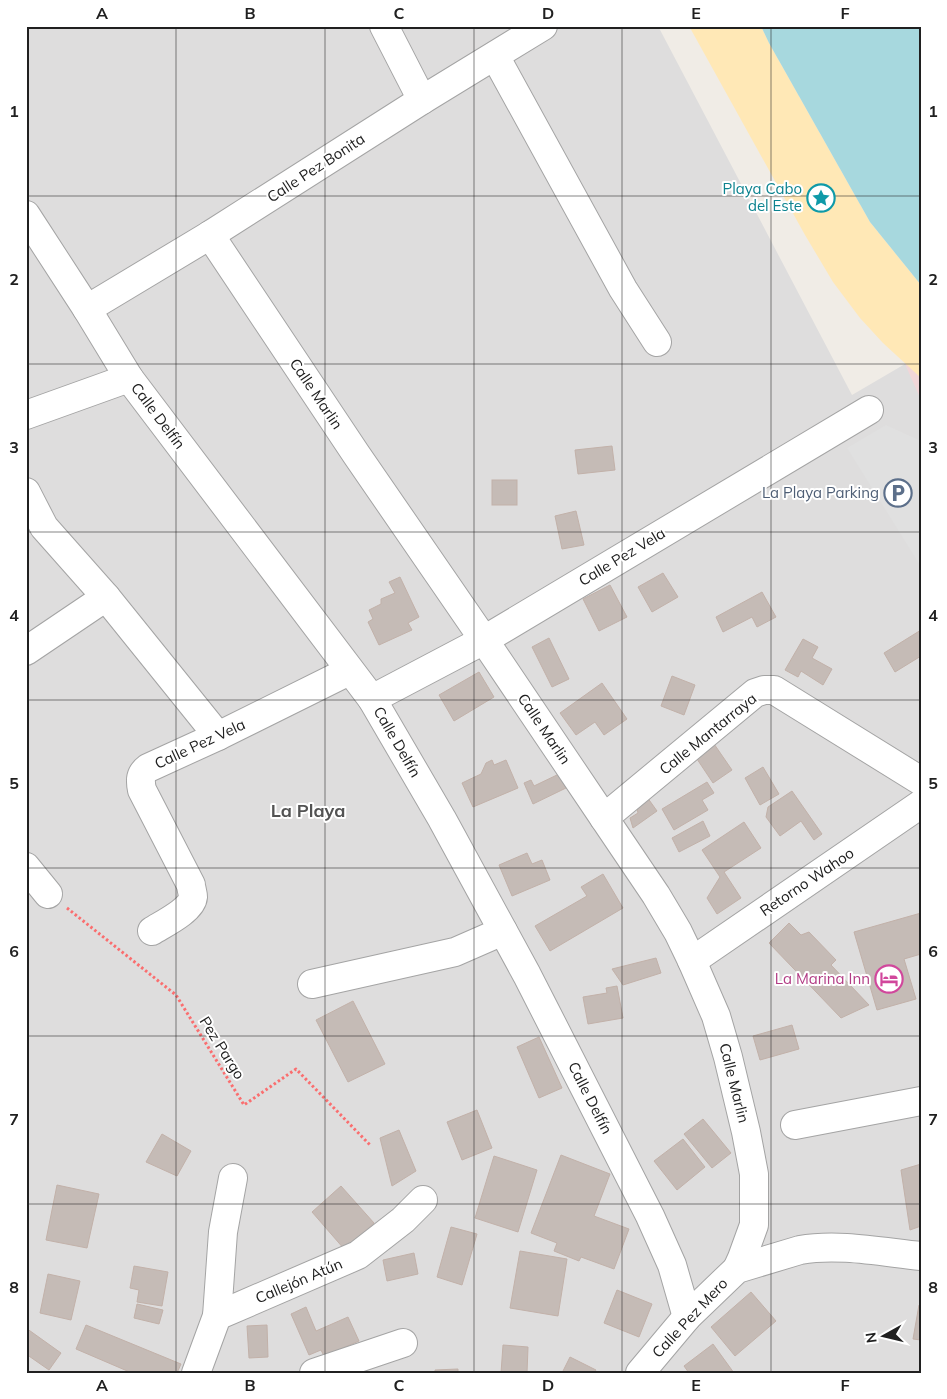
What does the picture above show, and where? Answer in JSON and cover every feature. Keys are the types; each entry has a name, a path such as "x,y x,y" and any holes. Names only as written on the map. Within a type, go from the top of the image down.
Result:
{"street":[{"path":"384,26 422,100"},
{"name":"Calle Pez Bonita","path":"87,308 210,235 422,100 544,26"},
{"path":"495,56 623,288 658,342"},
{"name":"Calle Delfín","path":"26,215 37,252 87,308 129,378 372,699 442,819 527,975 650,1216 672,1265 687,1317"},
{"name":"Calle Marlin","path":"210,235 356,454 604,818 678,932 716,1016 728,1056 754,1174 754,1225 737,1269"},
{"path":"26,415 129,378"},
{"name":"Calle Pez Vela","path":"372,699 484,640 869,410"},
{"path":"26,492 44,527 106,597 218,736"},
{"path":"26,651 106,597"},
{"name":"Calle Pez Vela","path":"152,931 186,909 191,903 193,896 190,884 142,790 140,780 143,772 349,671"},
{"name":"Calle Mantarraya","path":"604,818 755,693 764,690 774,690 921,781"},
{"name":"Retorno Wahoo","path":"692,961 921,804"},
{"path":"26,867 48,894"},
{"path":"312,984 455,952 503,931"},
{"path":"794,1125 921,1101"},
{"path":"196,1373 217,1316 223,1232 233,1178"},
{"name":"Callejón Atún","path":"217,1316 358,1255 403,1220 423,1200"},
{"name":"Calle Pez Mero","path":"640,1373 687,1317 737,1269 809,1248 850,1248 921,1256"},
{"path":"314,1373 403,1344"}],"path":[{"name":"Pez Pargo","path":"48,894 176,995 244,1105 296,1070 371,1146"}],"shaded area":[{"path":"26,26 658,26 852,395 905,364 921,378 921,1373 26,1373"},
{"path":"905,364 921,371 921,400"},
{"name":"La Playa Parking","path":"886,425 921,441 921,567 847,448"}],"sand":[{"name":"Playa Cabo del Este","path":"689,26 761,26 870,222 921,285 921,378 883,343 860,318 833,282"}],"water":[{"path":"761,26 921,26 921,285 870,222"}],"building":[{"path":"612,446 615,470 578,474 575,450"},
{"path":"492,480 517,480 517,505 492,505"},
{"path":"576,511 584,545 562,549 555,516"},
{"path":"663,573 678,597 652,612 638,587"},
{"path":"400,577 419,617 408,623 412,630 379,645 368,622 373,619 369,610 381,604 381,599 395,593 389,582"},
{"path":"610,585 627,617 599,631 583,599"},
{"path":"762,592 776,617 757,627 752,617 723,632 716,617"},
{"path":"921,630 921,656 895,672 884,653"},
{"path":"549,638 569,679 552,687 532,647"},
{"path":"803,639 818,647 812,658 832,669 823,685 801,671 798,677 785,670"},
{"path":"479,672 494,697 454,721 439,695"},
{"path":"672,676 695,685 684,715 661,706"},
{"path":"602,683 627,719 604,735 595,722 576,735 560,713"},
{"path":"712,741 732,770 713,783 693,753"},
{"path":"492,760 494,765 506,760 518,788 473,807 462,783 481,774 486,763"},
{"path":"763,767 779,794 760,805 745,778"},
{"path":"559,774 566,788 533,804 524,783 531,780 534,786"},
{"path":"707,782 714,793 702,800 708,810 674,830 662,809"},
{"path":"792,791 822,834 814,840 801,821 780,836 766,817 768,807"},
{"path":"647,797 657,811 633,828 630,818 638,813 636,805"},
{"path":"703,821 710,836 679,852 672,838"},
{"path":"744,822 761,848 724,872 741,898 717,914 707,898 720,877 702,850"},
{"path":"527,853 532,864 542,860 550,880 512,896 499,865"},
{"path":"603,874 623,908 550,951 535,926 587,896 581,887"},
{"name":"La Marina Inn","path":"921,913 921,954 904,959 916,999 877,1010 854,932"},
{"path":"789,923 801,935 809,932 836,960 831,965 869,1005 841,1018 769,943"},
{"path":"656,958 661,973 623,985 612,969"},
{"path":"617,986 623,1018 588,1024 583,997 607,993 606,988"},
{"path":"353,1001 385,1064 348,1082 316,1020"},
{"path":"792,1025 799,1049 760,1060 753,1036"},
{"path":"539,1037 562,1088 539,1098 517,1047"},
{"path":"477,1110 492,1148 462,1160 447,1122"},
{"path":"703,1119 731,1153 712,1168 684,1134"},
{"path":"399,1130 416,1171 392,1186 380,1138"},
{"path":"162,1134 191,1151 177,1176 146,1162"},
{"path":"683,1139 705,1167 677,1190 654,1161"},
{"path":"561,1155 610,1174 594,1216 629,1229 614,1269 581,1257 579,1261 554,1251 557,1243 531,1233"},
{"path":"494,1156 537,1170 518,1232 475,1218"},
{"path":"921,1164 921,1226 910,1230 901,1170"},
{"path":"57,1185 99,1194 87,1248 46,1240"},
{"path":"341,1186 374,1223 345,1250 312,1212"},
{"path":"451,1227 477,1234 462,1285 437,1277"},
{"path":"520,1251 567,1259 558,1316 510,1308"},
{"path":"414,1253 418,1274 387,1281 383,1260"},
{"path":"134,1266 168,1272 162,1306 137,1302 139,1290 130,1288"},
{"path":"48,1274 80,1281 71,1320 40,1313"},
{"path":"617,1290 652,1304 639,1337 604,1323"},
{"path":"751,1292 776,1321 735,1356 711,1327"},
{"path":"137,1304 163,1310 159,1324 134,1318"},
{"path":"919,1305 921,1306 921,1340 913,1339"},
{"path":"306,1307 316,1331 348,1317 359,1341 324,1356 321,1350 309,1355 291,1314"},
{"path":"86,1325 181,1364 177,1373 132,1373 76,1349"},
{"path":"267,1325 268,1357 249,1358 247,1326"},
{"path":"26,1328 61,1353 49,1370 26,1354"},
{"path":"713,1344 734,1373 689,1373 684,1366"},
{"path":"503,1345 528,1347 527,1373 501,1373"},
{"path":"570,1357 596,1370 594,1373 562,1373"},
{"path":"458,1369 458,1373 435,1373 435,1370"}],"place":[{"name":"Playa Cabo del Este","path":"821,198"},
{"name":"La Playa Parking","path":"898,493"},
{"name":"La Marina Inn","path":"889,979"}],"district":[{"name":"La Playa","path":"308,811"}]}
